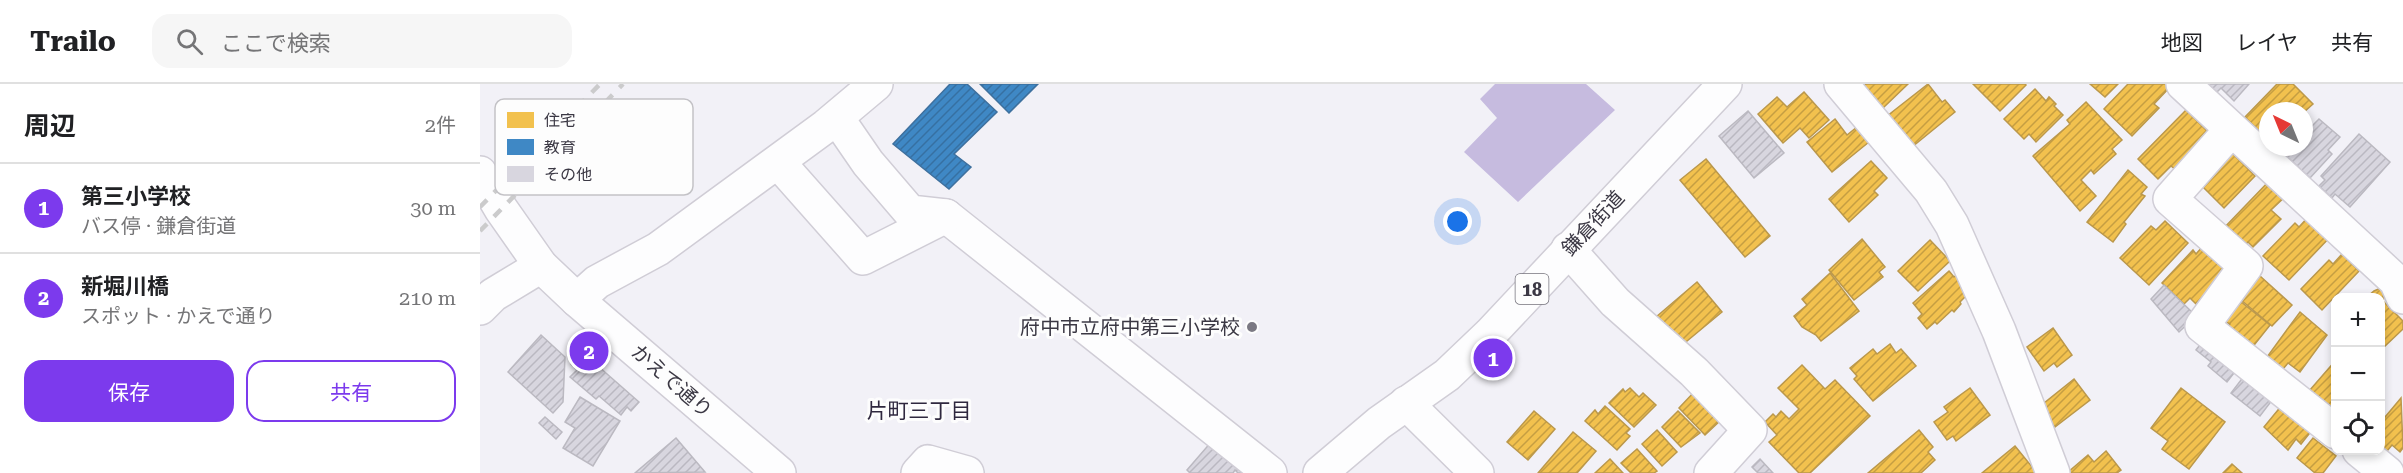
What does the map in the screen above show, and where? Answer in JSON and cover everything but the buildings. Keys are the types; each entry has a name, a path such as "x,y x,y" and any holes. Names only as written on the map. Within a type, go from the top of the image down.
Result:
{"street":[{"path":"577,300 597,282 658,249 837,118 876,84"},
{"name":"鎌倉街道","path":"1320,473 1406,403 1447,375 1490,334 1725,84"},
{"path":"1842,84 1931,191 1952,225 1999,331 2053,473"},
{"path":"2182,84 2396,281 2403,297"},
{"path":"837,118 868,163 910,212 946,216 1270,473"},
{"path":"2231,130 2170,199 2246,266 2202,326 2331,428"},
{"path":"778,162 863,258 946,216"},
{"name":"かえで通り","path":"480,173 501,209 541,266 577,300 779,473"},
{"path":"1568,249 1615,302 1694,372 1750,430 1727,468"},
{"path":"480,308 493,296 541,266"},
{"path":"1406,403 1477,473"},
{"path":"2365,455 2387,473"},
{"path":"918,473 928,462 967,473"}],"shaded area":[{"path":"1495,84 1586,84 1615,110 1518,202 1464,152 1497,118 1480,99"}],"railway":[{"path":"585,99 600,84"},
{"path":"608,99 623,84"},
{"path":"480,207 495,192"},
{"path":"480,231 515,195"}],"place":[{"name":"府中市立府中第三小学校","path":"1252,327"},
{"name":"新堀川橋","path":"589,351"},
{"name":"第三小学校","path":"1493,358"}],"district":[{"name":"片町三丁目","path":"919,411"}]}
